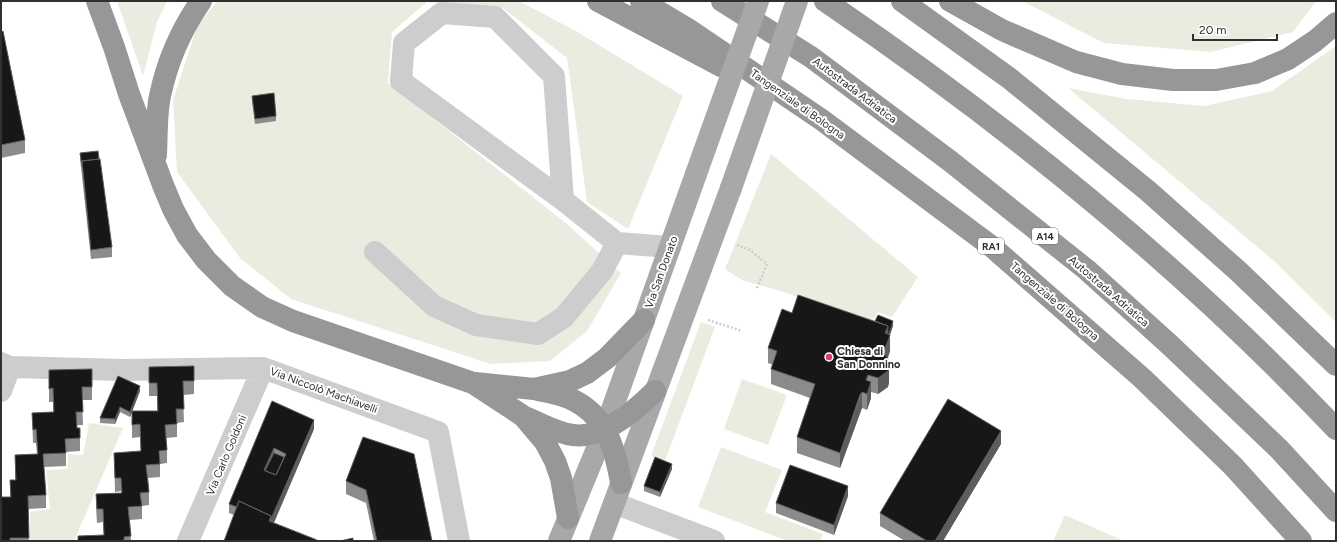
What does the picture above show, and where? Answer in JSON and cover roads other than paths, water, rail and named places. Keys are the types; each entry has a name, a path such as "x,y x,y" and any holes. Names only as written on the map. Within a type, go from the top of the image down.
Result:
{"highway":[{"path":"97,1 170,203 187,235 206,260 232,286 262,307 294,321 473,383 534,389 565,396 584,406 593,413 605,429 617,459 617,493"},
{"path":"155,164 160,98 167,67 178,41 201,1"},
{"path":"598,1 822,120"},
{"name":"Tangenziale di Bologna","path":"641,1 691,31 822,120 991,246 1142,378 1233,466 1301,541"},
{"name":"Autostrada Adriatica","path":"722,1 811,57 950,161 1087,270 1171,346 1279,449 1336,511"},
{"path":"825,1 982,113 1125,227 1218,310 1336,429"},
{"path":"902,1 1009,78 1148,191 1238,271 1336,365"},
{"path":"950,1 1002,30 1076,62 1122,74 1174,80 1216,80 1255,73 1288,59 1315,41 1336,23"},
{"path":"534,389 570,381 587,373 607,358 644,320"},
{"path":"473,383 523,416 558,431 574,435 589,434 605,429 618,422 636,409 655,391"},
{"path":"523,416 545,442 555,461 561,478 568,518"}],"main road":[{"name":"Via San Donato","path":"559,541 605,429 758,1"},
{"path":"600,541 731,188 797,1"}],"street":[{"path":"563,200 554,76 495,17 442,12 404,43 401,81 563,200 617,243 670,247"},
{"path":"376,252 434,306 476,325 538,334 564,317 602,272 617,243"},
{"path":"1,390 6,365"},
{"name":"Via Niccolò Machiavelli","path":"6,365 123,370 263,368 438,432 459,541"},
{"name":"Via Carlo Goldoni","path":"188,541 263,368"},
{"path":"617,493 628,509 714,541"}],"place":[{"name":"Chiesa di San Donnino","path":"829,357"}]}
